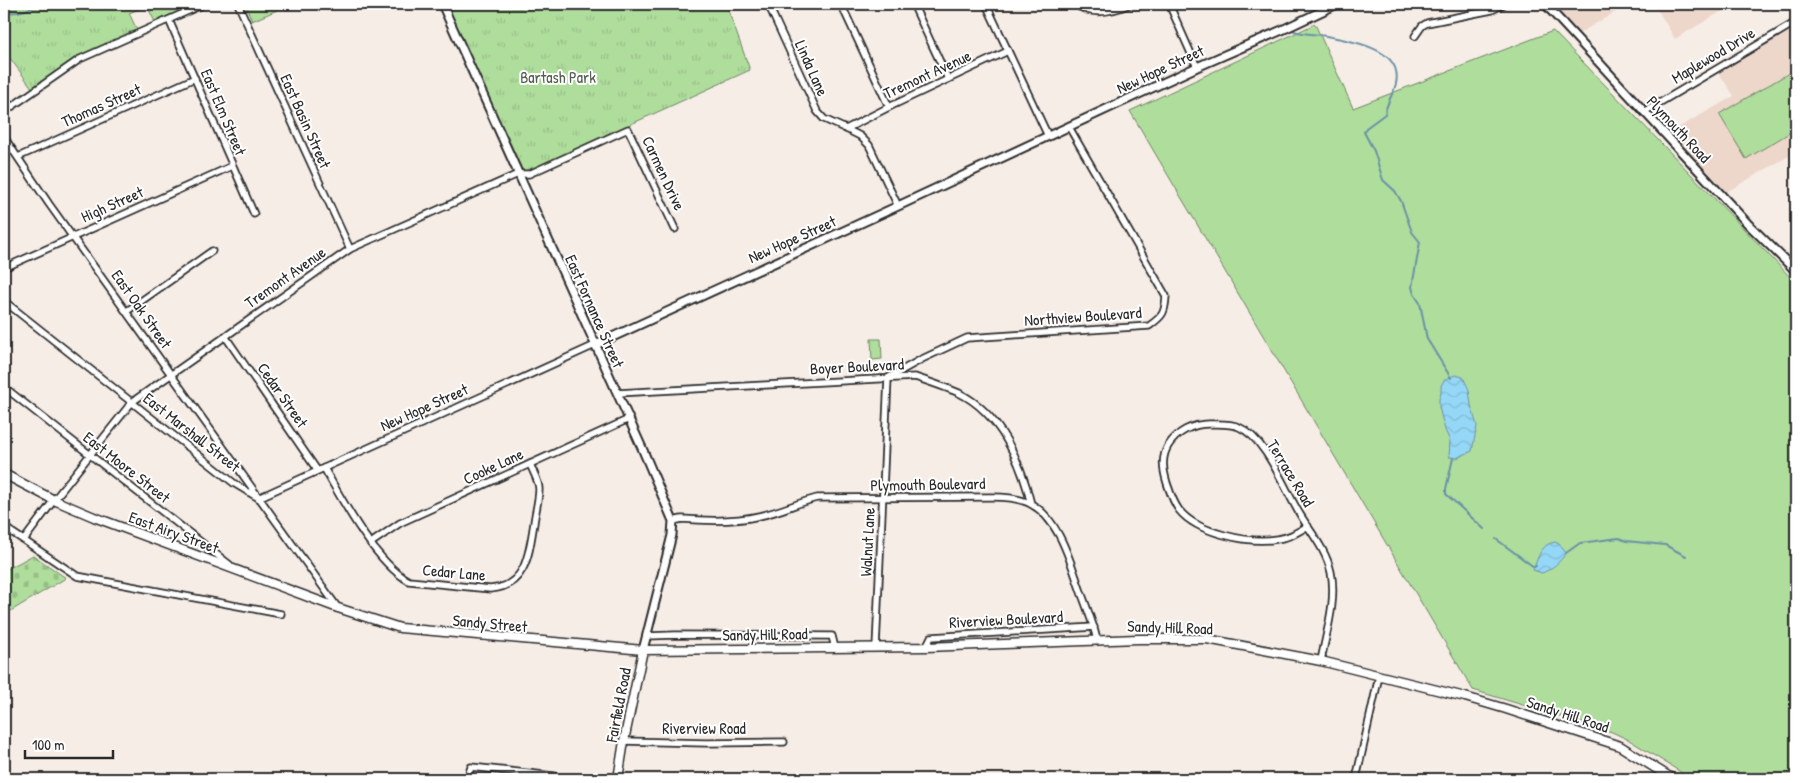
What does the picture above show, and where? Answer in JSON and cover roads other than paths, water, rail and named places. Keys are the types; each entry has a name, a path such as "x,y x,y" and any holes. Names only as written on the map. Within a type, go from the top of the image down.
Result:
{"main road":[{"name":"East Airy Street","path":"4,474 54,500 142,536 338,608"},
{"name":"Sandy Street","path":"338,608 385,624 414,630 642,650"},
{"name":"Sandy Hill Road","path":"642,650 876,648 1097,640 1207,639 1321,661 1506,709 1620,746 1673,779"},
{"name":"Fairfield Road","path":"618,779 642,650"}],"street":[{"path":"4,112 80,58 204,4"},
{"name":"East Basin Street","path":"238,4 350,249"},
{"name":"East Fornance Street","path":"442,4 629,419 673,522"},
{"name":"Linda Lane","path":"768,4 817,111 824,119 860,136 869,145 898,206"},
{"path":"841,4 889,107"},
{"path":"913,4 948,79"},
{"path":"986,4 1048,136"},
{"path":"1075,4 1088,11 1104,12 1130,4"},
{"path":"1169,4 1197,67"},
{"name":"New Hope Street","path":"258,498 1337,4"},
{"path":"1415,36 1422,26 1427,23 1492,10 1504,4"},
{"name":"Plymouth Road","path":"1545,4 1749,225 1796,271"},
{"name":"East Elm Street","path":"168,20 254,214"},
{"name":"Maplewood Drive","path":"1644,112 1796,22"},
{"name":"Tremont Avenue","path":"846,129 1008,51"},
{"name":"Thomas Street","path":"18,157 195,78"},
{"name":"Northview Boulevard","path":"888,378 967,338 1149,326 1161,318 1165,308 1166,296 1069,127"},
{"name":"Tremont Avenue","path":"24,540 132,402 350,249 518,174 529,174 628,129"},
{"name":"Carmen Drive","path":"628,129 675,229"},
{"name":"East Oak Street","path":"4,137 49,204 258,498"},
{"name":"High Street","path":"4,268 232,166"},
{"path":"126,311 212,251"},
{"name":"East Marshall Street","path":"4,301 235,484 258,498 338,608"},
{"name":"Cedar Street","path":"225,336 317,470"},
{"name":"Boyer Boulevard","path":"617,393 915,377 960,394 990,416 1014,453 1031,504"},
{"name":"Walnut Lane","path":"876,648 888,378"},
{"name":"East Moore Street","path":"4,387 233,568"},
{"name":"Cooke Lane","path":"371,543 400,524 629,419"},
{"name":"Terrace Road","path":"1308,526 1287,537 1262,540 1223,534 1192,523 1180,511 1170,493 1163,460 1169,446 1179,434 1191,427 1204,424 1229,424 1240,427 1250,434 1269,458 1325,555 1329,565 1333,584 1333,597 1321,661"},
{"name":"Cedar Lane","path":"324,468 343,502 371,543 385,563 398,575 409,581 500,589 508,586 523,569 529,557 539,488 530,464"},
{"name":"Plymouth Boulevard","path":"673,522 682,519 737,520 758,517 798,502 817,498 1006,497 1031,504 1054,526 1064,544 1097,640"},
{"path":"673,522 672,535 647,636 832,636 835,648"},
{"path":"4,527 77,576 281,614"},
{"name":"Riverview Boulevard","path":"926,647 931,637 1094,627"},
{"name":"Fairfield Road","path":"642,650 647,636"},
{"path":"1356,779 1379,676"},
{"name":"Riverview Road","path":"624,741 784,742"},
{"path":"467,779 471,767 554,776 554,779"}],"water":[{"path":"1455,375 1463,377 1469,390 1477,426 1472,451 1457,458 1449,457 1450,441 1439,407 1441,386 1444,380"},
{"path":"1555,542 1566,553 1564,556 1542,573 1533,570 1543,549 1550,543"}],"waterway":[{"path":"4,12 22,11 38,4"},
{"path":"1294,31 1364,45 1385,55 1392,62 1397,77 1385,114 1366,128 1364,132 1374,151 1383,180 1395,191 1401,201 1412,232 1420,242 1412,287 1420,303 1427,339 1451,378"},
{"path":"1453,458 1446,494 1484,529"},
{"path":"1566,553 1580,543 1619,538 1626,541 1665,545 1686,556"},
{"path":"1496,539 1534,567 1536,566"}],"park label":[{"name":"Bartash Park","path":"558,77"}]}
